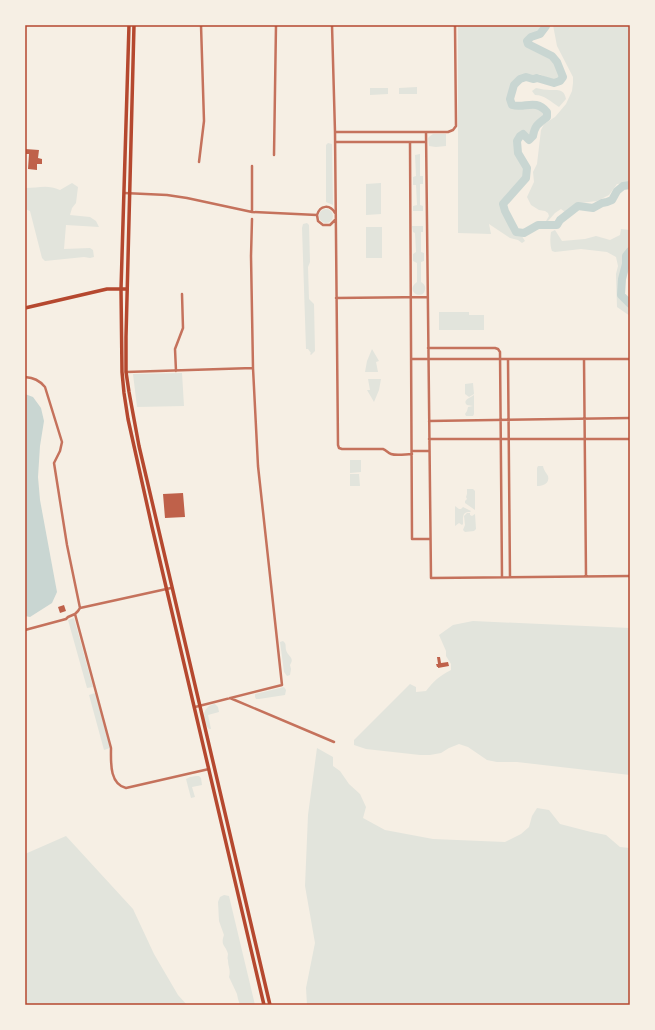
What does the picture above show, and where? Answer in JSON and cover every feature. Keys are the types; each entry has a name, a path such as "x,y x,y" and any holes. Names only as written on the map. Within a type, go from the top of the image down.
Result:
{"main road":[{"path":"129,25 121,289 121,365 124,393 134,449 167,589 270,1005"},
{"path":"134,25 126,372 137,439 197,706 209,769 264,1005"},
{"path":"25,308 107,290 127,289"}],"street":[{"path":"198,162 204,121 201,25"},
{"path":"274,155 276,25"},
{"path":"332,25 335,132 338,445 342,449 385,449 388,453 392,454 429,450"},
{"path":"335,132 448,132 453,130 456,126 455,25"},
{"path":"426,132 430,578 630,576"},
{"path":"335,142 426,142"},
{"path":"410,142 412,539 430,539"},
{"path":"252,166 252,212"},
{"path":"123,193 166,195 252,212 316,215"},
{"path":"335,213 332,208 326,206 320,209 316,215 319,223 325,226 332,224 336,219"},
{"path":"197,706 282,685 258,466 252,368 252,219"},
{"path":"176,371 175,349 183,328 182,294"},
{"path":"336,298 427,297"},
{"path":"428,348 498,348 500,352 502,578"},
{"path":"411,359 630,359"},
{"path":"508,359 510,577"},
{"path":"584,359 586,576"},
{"path":"126,372 252,368"},
{"path":"25,377 34,378 45,388 62,442 60,451 54,463 67,545 80,608"},
{"path":"429,421 630,418"},
{"path":"429,440 630,439"},
{"path":"25,630 66,619 78,612 80,608 171,588"},
{"path":"75,614 112,748 110,763 116,781 121,786 126,788 209,769"},
{"path":"230,698 334,742"}],"shaded area":[{"path":"458,25 543,25 540,30 526,40 526,45 534,51 550,57 554,61 560,75 558,80 553,80 539,74 523,76 511,89 511,107 516,109 538,107 545,111 545,116 533,126 533,131 530,136 523,134 516,137 516,152 523,164 524,172 523,177 503,203 505,214 525,241 522,243 518,240 510,238 489,224 491,234 458,233"},
{"path":"553,25 630,25 630,183 617,184 609,195 597,201 580,203 572,206 565,212 561,209 548,221 546,221 549,216 548,213 531,205 527,197 534,182 533,172 537,164 541,130 544,124 555,117 566,104 572,91 573,83 573,77 557,46"},
{"path":"417,87 417,94 399,94 399,88"},
{"path":"370,88 388,88 388,94 370,95"},
{"path":"536,88 561,91 564,93 566,99 559,107 545,97 535,95 532,91"},
{"path":"433,134 446,134 446,146 429,146 428,138"},
{"path":"328,143 332,144 333,205 326,202 326,145"},
{"path":"420,154 420,176 423,176 423,184 420,184 420,205 423,206 423,211 413,211 413,206 417,205 416,185 413,185 413,177 416,176 415,155"},
{"path":"72,183 78,187 76,203 72,208 70,215 90,217 96,221 99,227 66,225 64,249 90,248 93,250 94,257 45,261 42,258 30,211 25,209 25,188 47,187 60,190"},
{"path":"381,183 381,214 366,215 366,184"},
{"path":"323,209 329,209 333,213 333,219 329,223 323,223 319,219 319,213"},
{"path":"307,223 309,225 310,262 308,267 309,299 314,304 315,351 311,355 308,349 306,349 302,228 303,224"},
{"path":"412,226 423,226 423,232 421,232 421,252 424,253 424,261 421,262 421,282 425,289 424,293 421,295 415,294 412,289 417,282 417,263 413,261 413,254 416,252 415,233 413,232"},
{"path":"366,227 382,227 382,258 366,258"},
{"path":"621,229 630,230 630,254 622,286 626,301 630,302 630,316 617,307 616,274 618,266 616,257 607,252 581,249 555,252 552,251 550,239 551,232 555,230 562,241 585,239 596,236 610,240 620,235"},
{"path":"439,312 469,312 469,315 484,315 484,330 439,330"},
{"path":"372,349 379,361 376,362 378,372 365,372 367,361"},
{"path":"182,373 184,406 137,407 133,374"},
{"path":"368,379 381,379 379,390 374,402 367,390 370,390"},
{"path":"473,383 474,394 469,397 465,394 465,384"},
{"path":"25,394 33,397 41,408 44,421 40,446 38,477 40,500 57,592 52,603 30,617 25,616"},
{"path":"474,395 474,414 473,416 466,416 465,414 468,407 473,406 467,405 465,402"},
{"path":"350,460 361,460 361,472 350,473"},
{"path":"538,466 543,466 548,476 547,483 541,486 537,486"},
{"path":"350,474 359,474 360,486 350,486"},
{"path":"467,489 473,489 475,491 475,510 465,503 467,499"},
{"path":"455,506 459,509 463,507 471,511 464,514 462,525 459,523 455,526"},
{"path":"467,513 470,513 472,516 475,514 476,529 474,531 465,532 463,530 465,525 464,516"},
{"path":"74,618 93,687 87,688 68,620"},
{"path":"473,621 630,628 630,775 517,762 497,762 487,760 468,747 459,744 441,753 430,755 366,749 354,745 354,740 410,684 416,687 416,692 426,691 437,679 451,670 451,664 446,656 446,651 439,635 453,625"},
{"path":"283,641 292,660 290,665 290,675 287,676 284,672 280,642"},
{"path":"284,687 286,690 285,695 259,699 256,699 255,697 255,694"},
{"path":"95,693 110,748 104,750 89,695"},
{"path":"215,704 218,707 219,712 208,715 211,729 209,729 205,722 204,714 207,707"},
{"path":"317,748 333,757 333,766 340,771 349,784 360,794 366,807 363,818 385,830 433,839 505,842 521,834 529,827 532,816 537,808 549,810 560,824 606,835 620,847 630,848 630,1005 307,1005 306,988 315,943 305,886 308,815"},
{"path":"196,776 201,778 202,785 192,787 195,797 191,798 186,779"},
{"path":"66,836 133,909 154,954 178,995 187,1005 25,1005 25,854"},
{"path":"224,895 229,896 255,1005 240,1005 237,994 229,977 230,972 228,954 223,943 224,935 219,921 218,902 220,897"}],"building":[{"path":"25,149 39,150 38,158 42,159 42,164 37,164 37,170 28,169 29,154 25,154"},
{"path":"183,493 185,517 165,518 163,494"},
{"path":"64,605 66,611 60,613 58,607"},
{"path":"437,657 440,657 441,663 448,662 449,666 438,668 436,664 438,664"}],"waterway":[{"path":"546,25 540,34 531,37 527,41 528,44 552,56 557,62 563,77 560,81 554,83 537,78 533,79 526,77 520,79 514,85 510,99 512,105 534,105 543,108 547,112 547,117 537,125 533,136 529,140 523,134 517,141 518,153 527,168 526,178 503,204 516,232 524,233 538,225 557,225 560,220 578,206 593,208 612,200 617,191 623,186 630,185"},
{"path":"630,251 626,256 621,295 630,304"}]}
